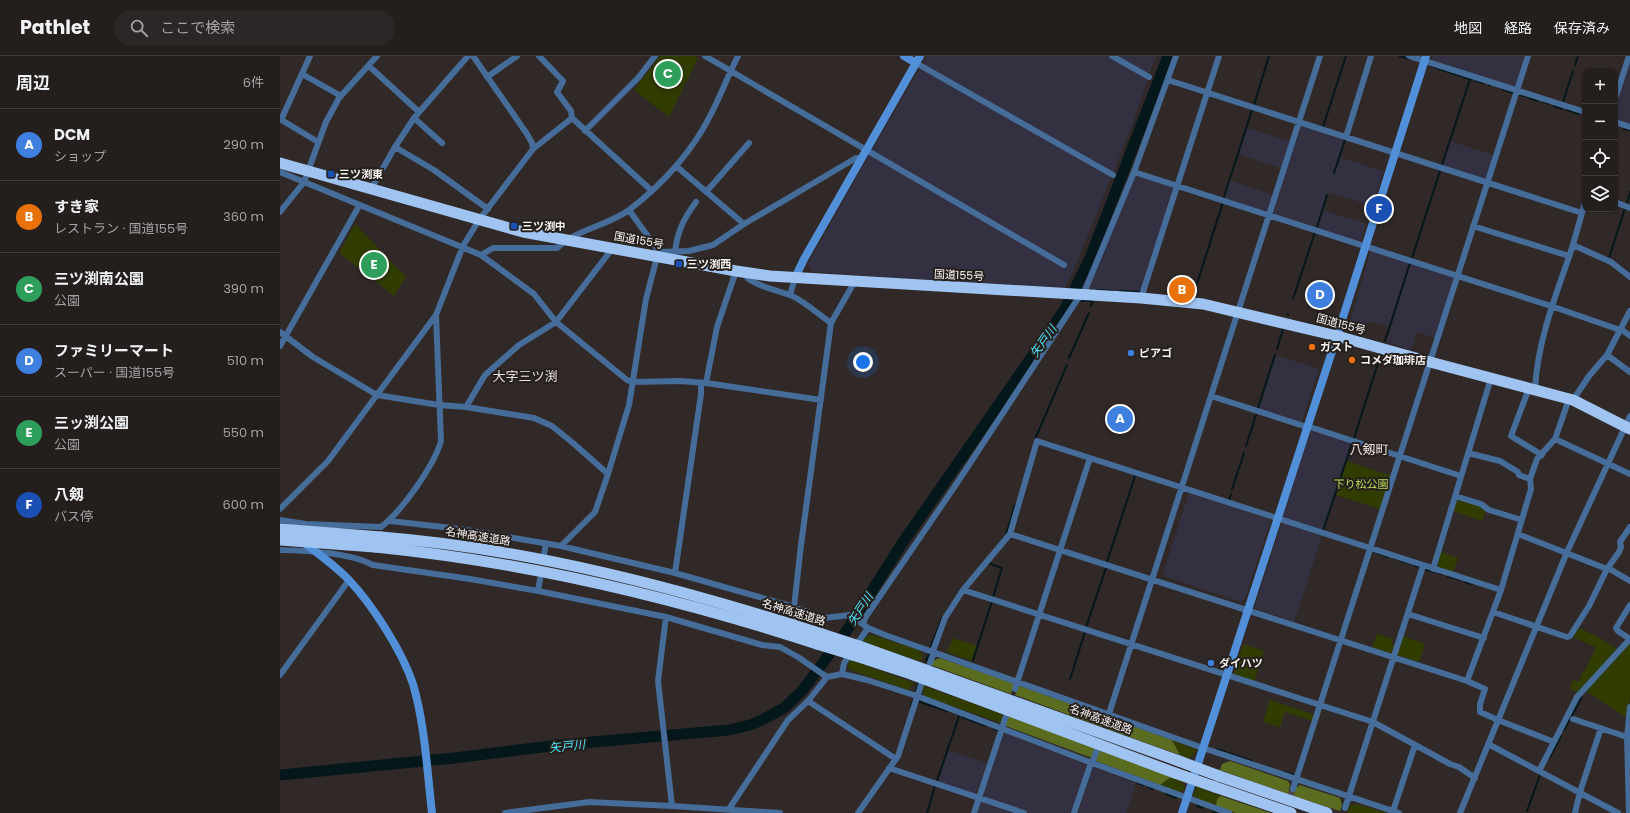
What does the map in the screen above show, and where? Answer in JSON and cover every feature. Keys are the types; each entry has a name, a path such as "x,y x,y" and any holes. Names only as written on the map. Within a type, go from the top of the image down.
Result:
{"highway":[{"name":"国道155号","path":"280,163 523,232 612,249 659,255 770,276 1141,298 1203,304 1238,311 1337,336 1571,400 1628,424"},
{"name":"名神高速道路","path":"280,529 381,532 518,556 593,571 686,593 820,639 853,655 910,674 1215,788 1291,813"},
{"name":"名神高速道路","path":"280,540 375,547 501,564 591,582 684,604 767,628 859,646 1327,813"}],"street":[{"path":"310,56 281,120 318,142"},
{"path":"280,212 304,182 326,122 341,96 369,66 376,56"},
{"path":"371,189 395,147 414,118 468,56"},
{"path":"473,56 527,134 532,143 533,149"},
{"path":"487,77 517,56"},
{"path":"539,56 563,81 557,92 571,111 572,118 652,191"},
{"path":"586,131 638,78 655,56"},
{"path":"705,56 1064,265"},
{"path":"482,255 493,248 557,248 565,240 629,210 652,191 676,166 696,141 711,114 738,56"},
{"path":"904,56 918,60 1112,175"},
{"path":"1112,56 1149,77"},
{"path":"842,674 844,663 864,625 865,618 957,483 1077,300 1082,295 1134,172 1176,56"},
{"path":"1141,298 1219,56"},
{"path":"1106,723 1320,56"},
{"path":"1346,137 1371,56"},
{"path":"1408,56 1425,58 1582,111"},
{"path":"1293,789 1528,56"},
{"path":"1618,90 1629,56"},
{"path":"1182,813 1366,246 1425,58"},
{"path":"790,295 795,278 804,259 918,60"},
{"path":"369,66 419,112"},
{"path":"302,74 341,96"},
{"path":"1168,80 1582,214 1573,245 1551,306 1532,389 1511,436 1542,455"},
{"path":"414,118 442,143"},
{"path":"280,509 328,461 436,315 463,246 479,220 533,149 572,118"},
{"path":"1618,123 1630,126"},
{"path":"706,192 748,144"},
{"path":"395,147 434,170 488,209"},
{"path":"659,255 689,251 713,245 744,224 856,158 860,159"},
{"path":"676,166 744,224"},
{"path":"280,172 359,206 463,246 482,255 534,294 556,322 627,380 632,382 680,381 704,383 821,400"},
{"path":"1134,172 1458,275 1620,330 1630,336"},
{"path":"675,252 676,240 680,226 696,202"},
{"path":"1618,203 1630,208"},
{"path":"280,346 359,206"},
{"path":"561,546 595,512 629,405 646,300 659,255 629,210"},
{"path":"1473,226 1569,256"},
{"path":"1573,245 1611,262 1630,275"},
{"path":"466,407 485,375 519,345 556,322 612,249"},
{"path":"674,573 701,394 717,327 740,271 747,278 760,285 790,295 831,323"},
{"path":"796,618 831,323 855,281"},
{"path":"1467,681 1501,590 1531,489 1530,479 1538,459 1555,438 1571,400 1607,355 1630,311"},
{"path":"362,559 427,472 438,452 441,441 436,315"},
{"path":"280,332 313,357 378,395 439,406 466,407 534,418 552,426 608,474"},
{"path":"1607,355 1630,372"},
{"path":"1433,569 1491,378"},
{"path":"1211,396 1461,476"},
{"path":"1460,813 1567,552 1608,463 1628,424"},
{"path":"1555,438 1630,474"},
{"path":"930,663 945,618 963,590 1010,534 1037,441 1501,590"},
{"path":"1468,453 1500,461 1507,467 1518,472 1519,475 1530,479"},
{"path":"1015,689 1090,458"},
{"path":"1455,496 1481,504 1489,510 1522,520"},
{"path":"280,520 381,532"},
{"path":"390,521 460,529 561,546 674,573 824,618 850,615 864,625 933,652 1204,748 1396,812 1415,745"},
{"path":"280,525 316,552 349,580 366,600 388,633 404,662 417,702 426,758 432,813"},
{"path":"1493,612 1567,637 1570,636 1589,606 1608,569 1619,552 1621,547 1620,542 1630,527"},
{"path":"1010,534 1467,681 1485,689 1480,704 1480,712 1554,742"},
{"path":"1518,534 1608,569 1630,581"},
{"path":"544,555 546,544"},
{"path":"280,550 316,552 362,559 373,565 470,579 538,591 666,617 762,645 780,647 826,676 842,674 867,680 917,696 1092,763 1229,813"},
{"path":"1345,808 1423,566"},
{"path":"538,591 540,579"},
{"path":"280,675 349,580"},
{"path":"963,590 1373,722 1459,767 1474,778"},
{"path":"1539,771 1577,697 1630,639 1616,628 1630,605"},
{"path":"1408,614 1484,638"},
{"path":"666,617 658,681 672,806"},
{"path":"780,647 783,640"},
{"path":"729,809 788,720 808,702 826,676"},
{"path":"858,813 896,759 921,685"},
{"path":"808,702 896,759"},
{"path":"1629,813 1627,737 1630,708"},
{"path":"974,813 1006,716"},
{"path":"1573,719 1627,737"},
{"path":"1575,813 1580,792 1601,728"},
{"path":"1488,744 1618,813"},
{"path":"1074,813 1097,750"},
{"path":"889,768 1024,813"},
{"path":"505,813 588,802 672,806 705,811 729,809 780,813"}],"shaded area":[{"path":"927,56 1156,56 1131,128 1074,270 1064,290 813,272 808,264"},
{"path":"1431,56 1525,56 1515,87 1432,60"},
{"path":"1630,59 1630,124 1618,120 1618,97"},
{"path":"1301,125 1344,140 1339,157 1383,171 1372,206 1329,192 1323,210 1366,224 1361,240 1358,241 1274,214 1272,211"},
{"path":"1247,128 1290,141 1281,168 1239,154"},
{"path":"1450,141 1493,155 1486,179 1442,166"},
{"path":"1135,175 1174,188 1140,292 1089,289"},
{"path":"1230,180 1273,195 1268,212 1224,198"},
{"path":"1373,250 1410,263 1389,327 1368,321 1363,335 1356,333 1350,322 1370,252"},
{"path":"1411,263 1454,277 1435,338 1417,332 1411,350 1386,342"},
{"path":"1276,355 1319,369 1302,421 1300,422 1259,409"},
{"path":"1311,431 1352,442 1322,530 1284,518 1283,516"},
{"path":"1189,493 1271,520 1245,598 1241,602 1164,576 1163,573"},
{"path":"1283,523 1322,536 1294,622 1254,608 1281,525"},
{"path":"1005,733 1088,765 1071,813 1029,813 981,797 1002,735"},
{"path":"948,750 987,763 976,795 937,782"},
{"path":"1093,767 1136,783 1126,813 1078,813"},
{"path":"980,801 1015,813 976,813"}],"green space":[{"path":"660,56 695,56 698,58 669,117 634,90"},
{"path":"355,224 406,277 394,296 339,253"},
{"name":"下り松公園","path":"1347,461 1391,476 1380,509 1336,495"},
{"path":"1458,499 1481,506 1486,510 1482,521 1453,511"},
{"path":"1441,552 1458,558 1453,573 1437,566"},
{"path":"1579,628 1618,649 1578,693 1570,689 1573,680 1579,682 1583,671 1585,671 1596,647 1573,637 1576,629"},
{"path":"1377,634 1393,639 1391,644 1395,646 1393,654 1372,647"},
{"path":"869,635 918,650 923,655 921,662 862,641"},
{"path":"1403,636 1425,644 1419,662 1397,655"},
{"path":"953,638 977,646 972,661 947,652"},
{"path":"1630,643 1630,696 1627,718 1586,691"},
{"path":"1243,644 1264,651 1254,682 1235,676 1234,674"},
{"path":"940,658 1013,683 1014,685 1011,694 931,665 934,660"},
{"path":"850,660 914,683 908,690 853,671 849,668 848,664"},
{"path":"924,686 1004,715 1001,723 926,697 923,692"},
{"path":"1020,686 1104,716 1105,719 1102,727 1015,695 1018,687"},
{"path":"1270,700 1315,715 1312,721 1285,712 1280,727 1263,722"},
{"path":"1008,716 1096,748 1092,758 1006,726"},
{"path":"1112,719 1172,740 1180,755 1107,729"},
{"path":"1172,740 1197,750 1189,759 1180,755"},
{"path":"1099,750 1171,777 1160,785 1096,761"},
{"path":"1230,761 1288,781 1290,785 1288,794 1220,770 1222,764"},
{"path":"1171,777 1182,781 1185,788 1184,790 1179,792 1160,785"},
{"path":"1300,785 1340,798 1342,805 1340,811 1293,796 1296,788"},
{"path":"1197,786 1221,796 1217,799 1216,806 1195,798 1193,795"},
{"path":"1221,796 1271,813 1236,813 1216,806 1217,799"},
{"path":"1357,804 1387,813 1347,813 1349,806"}],"waterway":[{"name":"矢戸川","path":"280,775 454,758 559,745 729,730 750,725 784,708 802,691 845,633 903,542 1065,309 1090,258 1168,56"},
{"path":"1254,105 1269,56"},
{"path":"1323,127 1346,56"},
{"path":"1399,56 1409,59"},
{"path":"1575,65 1578,56"},
{"path":"1431,66 1472,80"},
{"path":"1563,102 1573,71"},
{"path":"1442,165 1470,79"},
{"path":"1476,81 1483,83"},
{"path":"1502,89 1513,93"},
{"path":"1519,95 1524,96"},
{"path":"1527,97 1538,101"},
{"path":"1543,102 1549,104"},
{"path":"1554,106 1562,109"},
{"path":"1224,197 1252,110"},
{"path":"1567,110 1579,114"},
{"path":"1624,129 1630,130"},
{"path":"1334,173 1345,140 1343,139"},
{"path":"1412,258 1440,171"},
{"path":"1627,203 1630,192"},
{"path":"1317,227 1327,195"},
{"path":"1193,296 1223,202"},
{"path":"1609,258 1625,208"},
{"path":"1293,299 1315,232"},
{"path":"1385,341 1410,263"},
{"path":"1097,290 1113,291"},
{"path":"1120,291 1140,292 1141,290"},
{"path":"1080,301 1093,301 1091,306"},
{"path":"1069,358 1089,313"},
{"path":"1277,349 1283,329"},
{"path":"1258,408 1275,355"},
{"path":"1354,438 1380,357"},
{"path":"1036,437 1067,365"},
{"path":"1246,446 1256,415"},
{"path":"1323,531 1352,443"},
{"path":"1232,489 1244,453"},
{"path":"1107,562 1135,476"},
{"path":"1229,500 1231,494"},
{"path":"1006,535 1015,505"},
{"path":"1374,552 1388,557"},
{"path":"1393,558 1411,564"},
{"path":"988,563 1002,568 993,597"},
{"path":"1414,565 1419,567"},
{"path":"1086,627 1106,568"},
{"path":"1425,569 1434,572"},
{"path":"1447,576 1461,580"},
{"path":"1465,582 1472,584"},
{"path":"973,660 992,601"},
{"path":"931,646 942,618"},
{"path":"1070,679 1085,632"},
{"path":"926,661 929,654"},
{"path":"916,691 918,684"},
{"path":"1564,730 1582,697"},
{"path":"911,706 913,700"},
{"path":"917,701 947,711"},
{"path":"937,781 959,716"},
{"path":"962,717 986,726"},
{"path":"993,728 997,730"},
{"path":"1550,757 1561,736"},
{"path":"1217,749 1226,752"},
{"path":"1229,753 1252,761"},
{"path":"1283,772 1296,774"},
{"path":"1527,811 1540,775"},
{"path":"1138,783 1143,785"},
{"path":"927,813 935,786"},
{"path":"1148,787 1153,789"},
{"path":"1166,794 1176,798"},
{"path":"1197,806 1203,808"},
{"path":"1213,812 1217,813"}],"tunnel":[{"path":"1284,813 1293,789"}],"place":[{"name":"三ツ渕南公園","path":"668,74"},
{"name":"三ツ渕東","path":"331,174"},
{"name":"八剱","path":"1379,209"},
{"name":"三ツ渕中","path":"514,226"},
{"name":"三ツ渕西","path":"679,264"},
{"name":"三ッ渕公園","path":"374,265"},
{"name":"すき家","path":"1182,290"},
{"name":"ファミリーマート","path":"1320,295"},
{"name":"ガスト","path":"1312,347"},
{"name":"ピアゴ","path":"1131,353"},
{"name":"コメダ珈琲店","path":"1352,360"},
{"name":"DCM","path":"1120,419"},
{"name":"ダイハツ","path":"1211,663"}],"district":[{"name":"大字三ツ渕","path":"525,376"},
{"name":"八剱町","path":"1369,449"}]}
